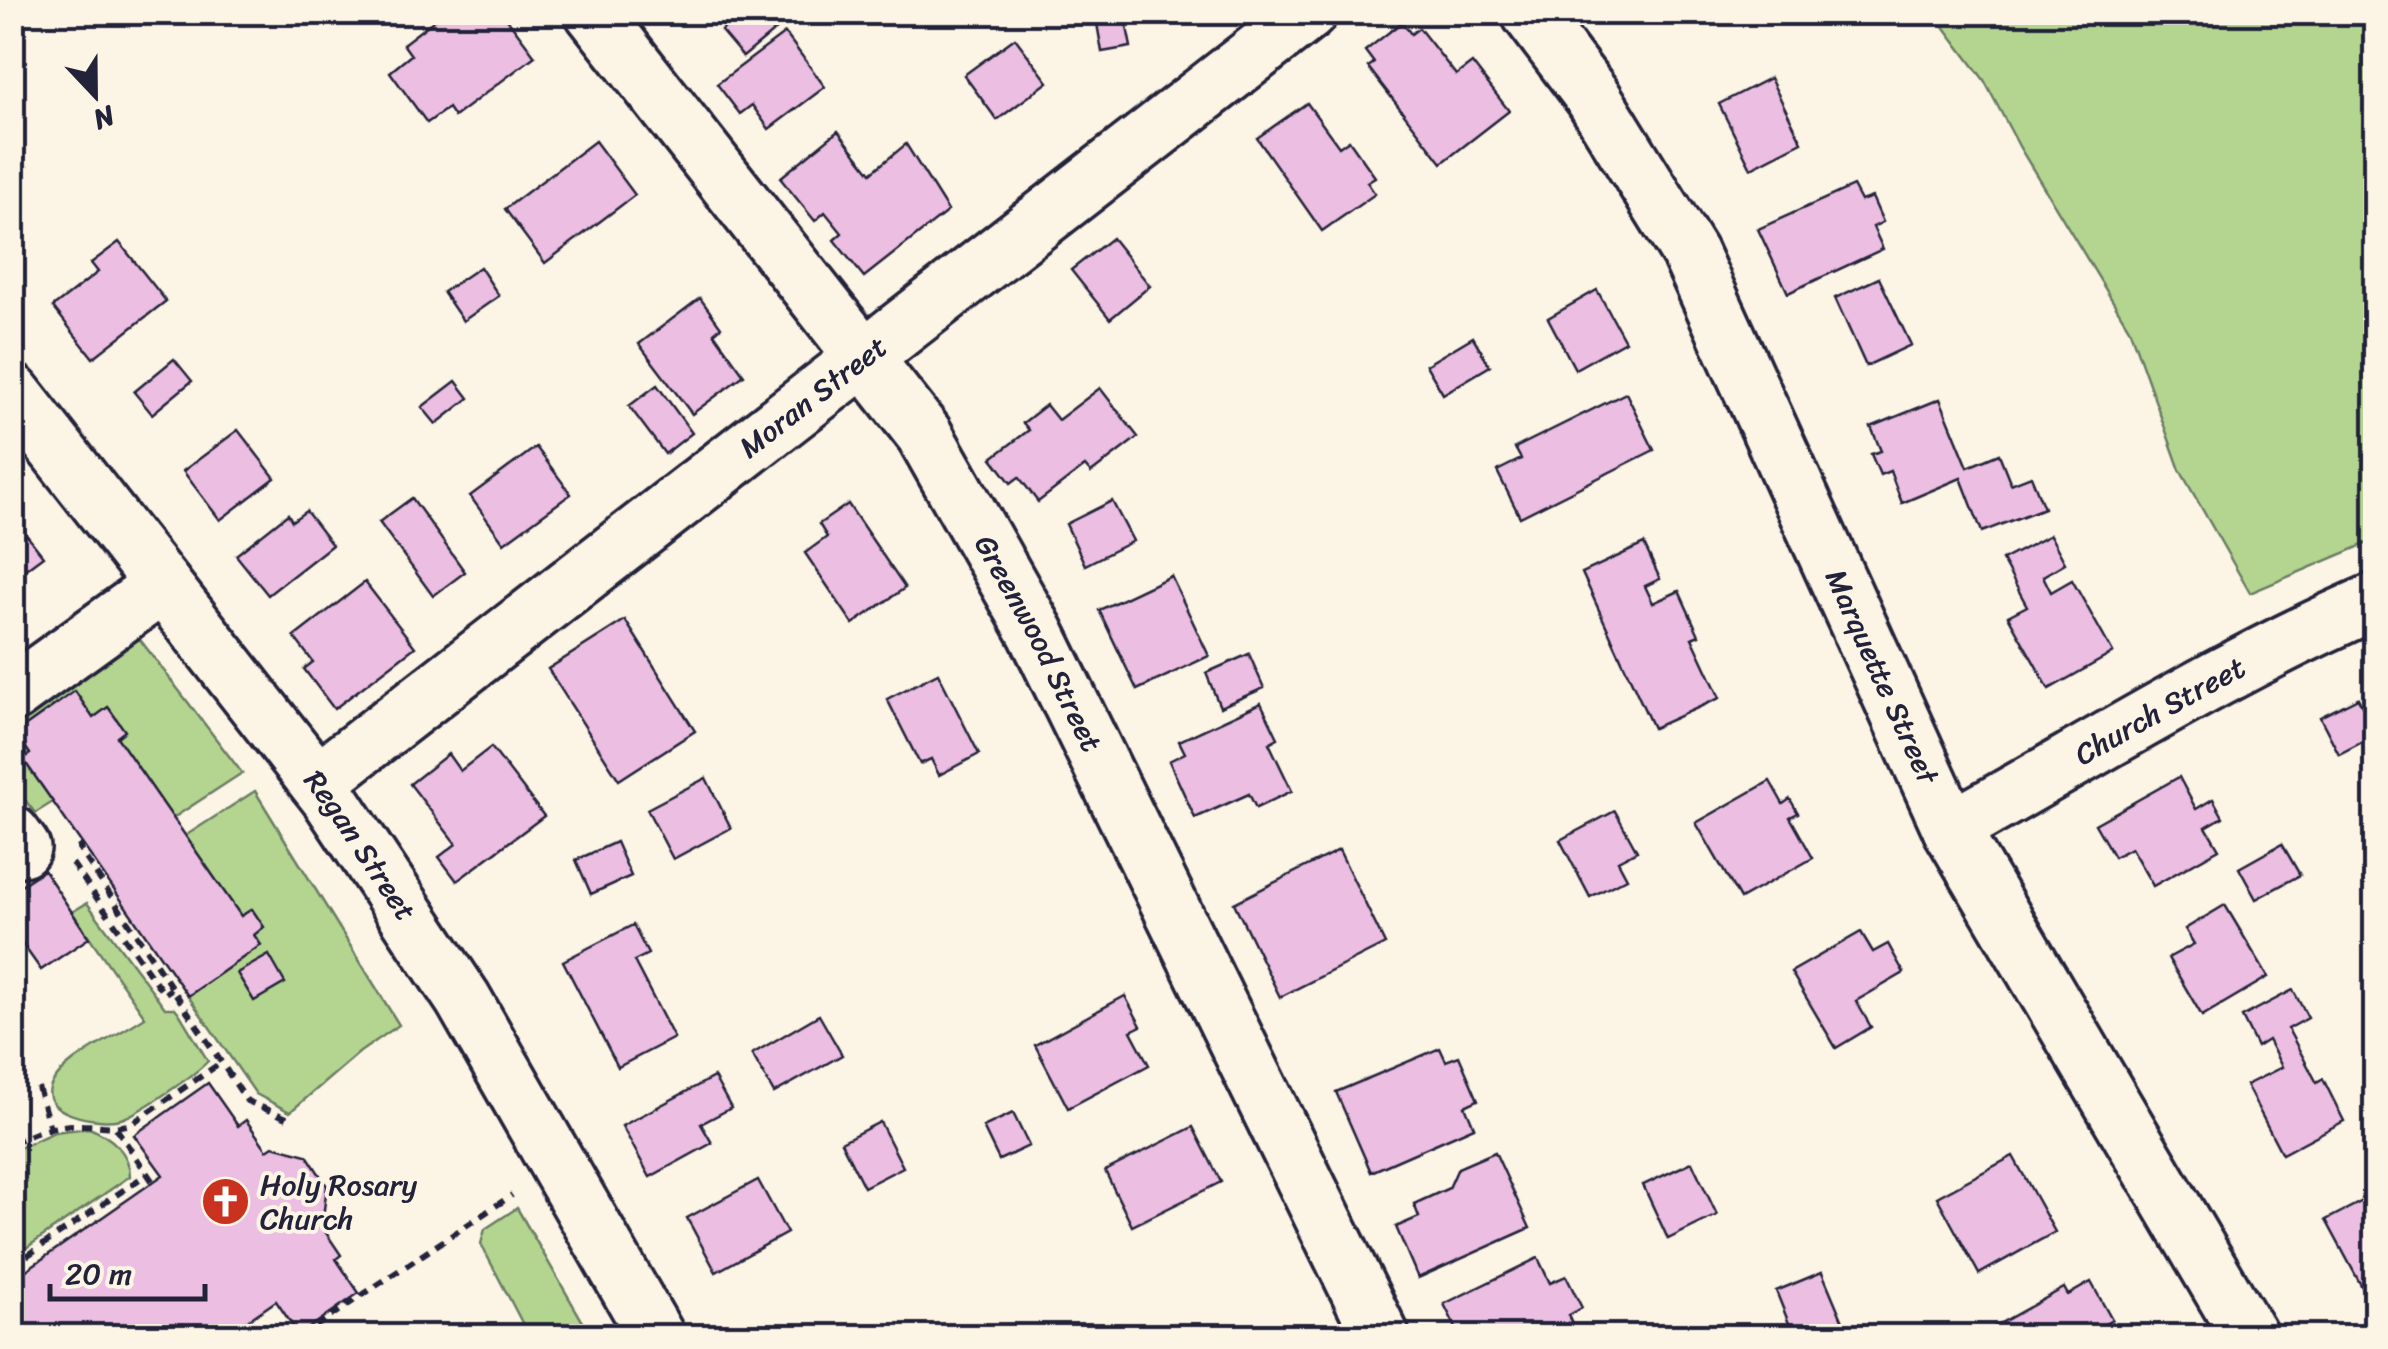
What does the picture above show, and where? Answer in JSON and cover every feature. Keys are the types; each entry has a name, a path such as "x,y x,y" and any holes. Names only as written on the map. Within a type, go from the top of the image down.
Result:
{"street":[{"name":"Greenwood Street","path":"594,12 924,434 1027,615 1381,1336"},
{"name":"Moran Street","path":"317,782 1309,12"},
{"name":"Marquette Street","path":"1529,12 1593,97 1690,254 1951,829 2249,1336"},
{"name":"Regan Street","path":"12,392 317,782 464,999 656,1336"},
{"path":"12,694 164,585"},
{"name":"Church Street","path":"1951,829 2184,694 2302,633 2376,602"}],"path":[{"path":"17,841 60,846 164,994 171,989"},
{"path":"83,845 79,848 219,1064 247,1101 288,1118"},
{"path":"12,1144 50,1128 88,1124 116,1128 150,1112 219,1064"},
{"path":"38,1086 50,1128"},
{"path":"116,1128 153,1182"},
{"path":"12,1266 147,1174"},
{"path":"302,1336 513,1195"}],"green space":[{"path":"1934,13 2375,13 2375,540 2250,593 2180,470 2129,328 2020,148 1984,80"},
{"path":"135,633 242,773 173,818 117,737 124,730 109,708 93,718 74,691 16,733 30,754 23,759 53,802 35,813 13,784 12,721"},
{"path":"255,791 399,1025 360,1052 290,1112 256,1094 188,996 261,945 185,836"},
{"path":"87,903 165,1008 175,1008 179,1013 208,1061 156,1100 114,1120 72,1115 52,1101 49,1091 55,1079 73,1062 145,1017 72,912"},
{"path":"89,1128 117,1146 127,1160 130,1176 13,1257 15,1150 54,1132"},
{"path":"517,1208 591,1336 529,1336 481,1244 485,1229"}],"building":[{"path":"445,12 502,12 535,56 454,117 448,108 427,123 390,72 411,55 403,44"},
{"path":"667,12 694,12 678,25"},
{"path":"743,12 775,12 784,23 743,57 721,31"},
{"path":"1095,12 1124,12 1131,47 1102,52"},
{"path":"1402,22 1411,34 1419,28 1456,75 1472,63 1509,111 1442,163 1368,67 1374,63 1365,51"},
{"path":"785,33 825,87 769,129 752,105 740,114 717,84"},
{"path":"1015,38 1048,82 997,120 964,75"},
{"path":"1770,78 1802,142 1751,168 1719,104"},
{"path":"1307,103 1339,147 1349,140 1375,177 1367,182 1375,194 1322,231 1257,138"},
{"path":"838,131 871,173 906,144 948,211 864,277 834,240 842,233 825,212 815,221 780,178"},
{"path":"595,141 635,195 545,263 505,209"},
{"path":"12,148 27,167 12,178"},
{"path":"1853,186 1861,201 1872,197 1883,222 1873,227 1883,249 1788,293 1758,229"},
{"path":"1112,238 1150,286 1110,319 1071,270"},
{"path":"119,242 166,301 93,358 53,307 98,272 91,263"},
{"path":"480,267 499,296 463,321 443,292"},
{"path":"1879,278 1911,345 1866,366 1835,298"},
{"path":"1597,290 1625,341 1575,369 1548,318"},
{"path":"700,298 721,327 714,333 744,375 692,414 639,344"},
{"path":"1473,337 1490,366 1443,394 1426,365"},
{"path":"174,359 192,381 152,414 134,392"},
{"path":"456,381 469,398 436,424 422,407"},
{"path":"657,385 692,433 665,454 629,406"},
{"path":"1100,388 1138,437 1091,473 1085,466 1038,502 1019,477 1011,483 992,458 1029,430 1023,423 1046,405 1058,420"},
{"path":"1626,393 1654,450 1520,517 1497,471 1521,459 1515,448"},
{"path":"1940,399 1968,467 1999,454 2011,484 2031,476 2044,508 1982,532 1961,478 1902,503 1890,471 1880,475 1871,454 1881,451 1871,427"},
{"path":"238,430 275,478 220,520 183,471"},
{"path":"536,447 571,494 504,543 470,496"},
{"path":"412,498 465,572 433,596 379,522"},
{"path":"1112,501 1133,541 1085,565 1066,524"},
{"path":"848,504 905,588 853,624 805,553 827,537 819,524"},
{"path":"306,511 332,545 268,595 236,555 288,514 292,521"},
{"path":"21,528 43,556 12,579 12,535"},
{"path":"2050,535 2065,563 2043,576 2051,592 2072,580 2113,653 2049,689 2008,616 2027,606 2002,560"},
{"path":"1644,544 1660,579 1645,586 1653,603 1679,591 1699,635 1692,638 1720,698 1653,728 1582,573"},
{"path":"1171,576 1209,656 1137,690 1099,610"},
{"path":"365,582 415,647 334,709 304,669 313,662 294,637"},
{"path":"625,620 695,731 619,780 548,669"},
{"path":"1249,654 1264,688 1220,707 1206,673"},
{"path":"938,673 979,754 939,775 931,759 920,764 887,699"},
{"path":"75,691 93,718 108,707 125,731 117,737 241,916 252,909 264,927 254,935 261,945 188,996 23,759 30,754 16,733"},
{"path":"2358,698 2376,735 2339,754 2320,717"},
{"path":"1261,703 1278,738 1269,743 1292,791 1256,808 1249,794 1195,818 1169,761 1185,753 1179,741"},
{"path":"491,747 544,816 457,881 439,857 456,844 410,784 448,754 460,771"},
{"path":"2179,777 2196,809 2213,799 2223,817 2206,827 2219,849 2153,886 2131,848 2114,857 2095,824"},
{"path":"706,778 731,828 673,859 647,809"},
{"path":"1770,781 1783,804 1790,799 1798,813 1790,817 1813,858 1740,899 1696,823"},
{"path":"1615,811 1637,851 1618,861 1627,878 1590,897 1560,840"},
{"path":"616,842 631,876 591,894 576,860"},
{"path":"2282,844 2300,875 2256,899 2239,868"},
{"path":"1339,850 1385,944 1280,997 1234,903"},
{"path":"44,870 89,938 41,970 12,929 12,891"},
{"path":"2225,905 2268,977 2202,1016 2168,958 2194,944 2185,929"},
{"path":"633,925 648,954 634,961 674,1038 618,1067 563,961"},
{"path":"1861,932 1873,952 1888,944 1904,973 1856,1001 1871,1027 1836,1048 1791,972"},
{"path":"269,955 285,983 254,1001 237,973"},
{"path":"2293,990 2308,1018 2288,1029 2317,1083 2323,1079 2344,1121 2282,1154 2246,1085 2282,1067 2268,1040 2257,1047 2242,1017"},
{"path":"1125,996 1141,1026 1131,1031 1149,1065 1068,1108 1035,1045"},
{"path":"819,1015 842,1055 774,1093 752,1054"},
{"path":"1440,1048 1446,1061 1459,1056 1478,1100 1465,1106 1474,1127 1371,1172 1336,1092"},
{"path":"714,1077 731,1108 701,1124 712,1143 650,1177 622,1126"},
{"name":"Holy Rosary Church","path":"208,1083 238,1126 246,1120 267,1150 273,1146 307,1155 327,1186 323,1217 318,1221 341,1255 336,1259 359,1293 299,1335 276,1301 225,1336 12,1336 12,1280 163,1175 134,1135"},
{"path":"1013,1113 1029,1146 999,1160 983,1127"},
{"path":"880,1122 903,1167 864,1187 841,1142"},
{"path":"1193,1127 1221,1182 1132,1226 1105,1171"},
{"path":"1495,1152 1530,1228 1418,1278 1396,1227 1419,1217 1414,1204 1449,1188 1458,1168"},
{"path":"2013,1156 2055,1232 1979,1274 1937,1197"},
{"path":"1692,1162 1717,1215 1668,1239 1643,1185"},
{"path":"758,1180 787,1233 716,1272 687,1218"},
{"path":"2376,1194 2376,1300 2370,1302 2326,1220"},
{"path":"1538,1258 1550,1283 1566,1276 1582,1308 1568,1315 1575,1331 1564,1336 1460,1336 1444,1304"},
{"path":"1822,1272 1849,1336 1794,1336 1776,1291"},
{"path":"2091,1282 2112,1320 2096,1329 2100,1336 1994,1336 1990,1329 2064,1288 2068,1295"},
{"path":"863,1324 871,1336 842,1336"}],"place":[{"name":"Holy Rosary Church","path":"225,1202"}]}
